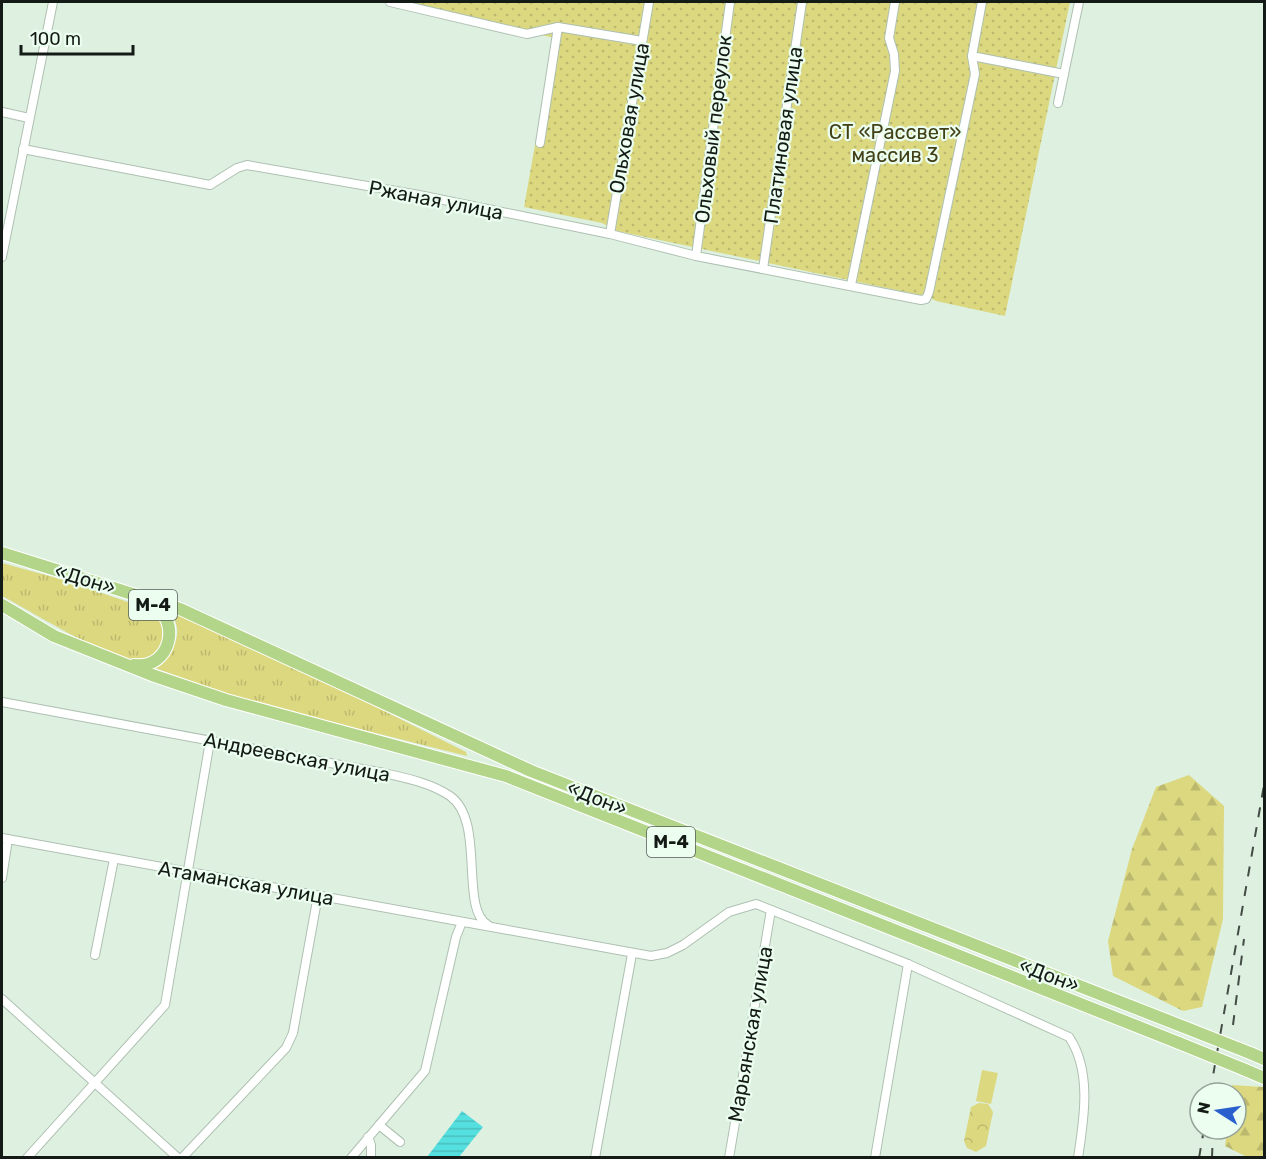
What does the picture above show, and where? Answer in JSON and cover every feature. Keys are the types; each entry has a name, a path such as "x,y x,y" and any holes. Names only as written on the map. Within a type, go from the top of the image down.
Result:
{"highway":[{"name":"«Дон»","path":"2,554 180,609 531,771 1264,1059"},
{"name":"М-4","path":"61,571 153,605 163,612 168,623 170,638 167,648 156,662 145,667 127,664"},
{"name":"«Дон»","path":"2,605 54,636 226,700 506,776 1264,1078"}],"street":[{"path":"2,257 5,219 30,118 53,2"},
{"path":"390,2 527,34 558,27 642,41"},
{"name":"Ольховая улица","path":"610,234 649,2"},
{"name":"Ольховый переулок","path":"696,256 730,2"},
{"name":"Платиновая улица","path":"763,269 802,2"},
{"path":"851,285 895,71 894,54 889,38 895,2"},
{"path":"982,2 972,56 1064,74"},
{"path":"1058,103 1078,2"},
{"path":"540,143 558,27"},
{"name":"Ржаная улица","path":"23,149 210,185 237,168 247,165 419,195 610,234 696,256 926,299 975,74 972,56"},
{"path":"2,112 30,118"},
{"name":"Андреевская улица","path":"2,702 384,773 422,783 451,797 461,808 467,824 477,913 484,922 491,926"},
{"path":"27,1158 165,1005 210,741"},
{"path":"2,878 5,839"},
{"name":"Атаманская улица","path":"5,839 491,926 632,954 667,953 741,907 756,904 908,964 1069,1037 1074,1044 1082,1073 1085,1099 1078,1158"},
{"path":"95,955 114,859"},
{"path":"2,999 93,1083 180,1158 286,1048 293,1033 318,895"},
{"name":"Марьянская улица","path":"729,1158 771,910"},
{"path":"351,1158 425,1071 456,937 462,922"},
{"path":"595,1158 632,954"},
{"path":"875,1158 908,964"},
{"path":"379,1125 400,1142"},
{"path":"368,1137 371,1158"}],"green space":[{"name":"СТ «Рассвет» массив 3","path":"408,2 1070,2 1005,316 936,301 929,297 617,231 602,223 524,207 554,38"},
{"path":"2,563 64,580 154,611 162,621 162,649 144,660 124,658 70,634 2,596"},
{"path":"173,610 255,646 466,752 467,756 244,700 152,667 166,655 176,641 177,628"},
{"path":"1189,775 1224,806 1223,919 1202,1007 1183,1011 1113,976 1108,941 1132,849 1156,787"},
{"path":"982,1070 998,1073 991,1104 976,1101"},
{"path":"1248,1086 1264,1087 1264,1157 1247,1157 1225,1146 1226,1141 1248,1141"},
{"path":"979,1103 988,1104 993,1112 986,1146 976,1152 967,1148 964,1141 971,1107"}],"water":[{"path":"462,1111 483,1127 459,1157 427,1157"}],"railway":[{"path":"1212,1081 1264,785"},
{"path":"1233,1025 1244,939"},
{"path":"1199,1158 1202,1141"},
{"path":"1212,1158 1213,1141"}]}
